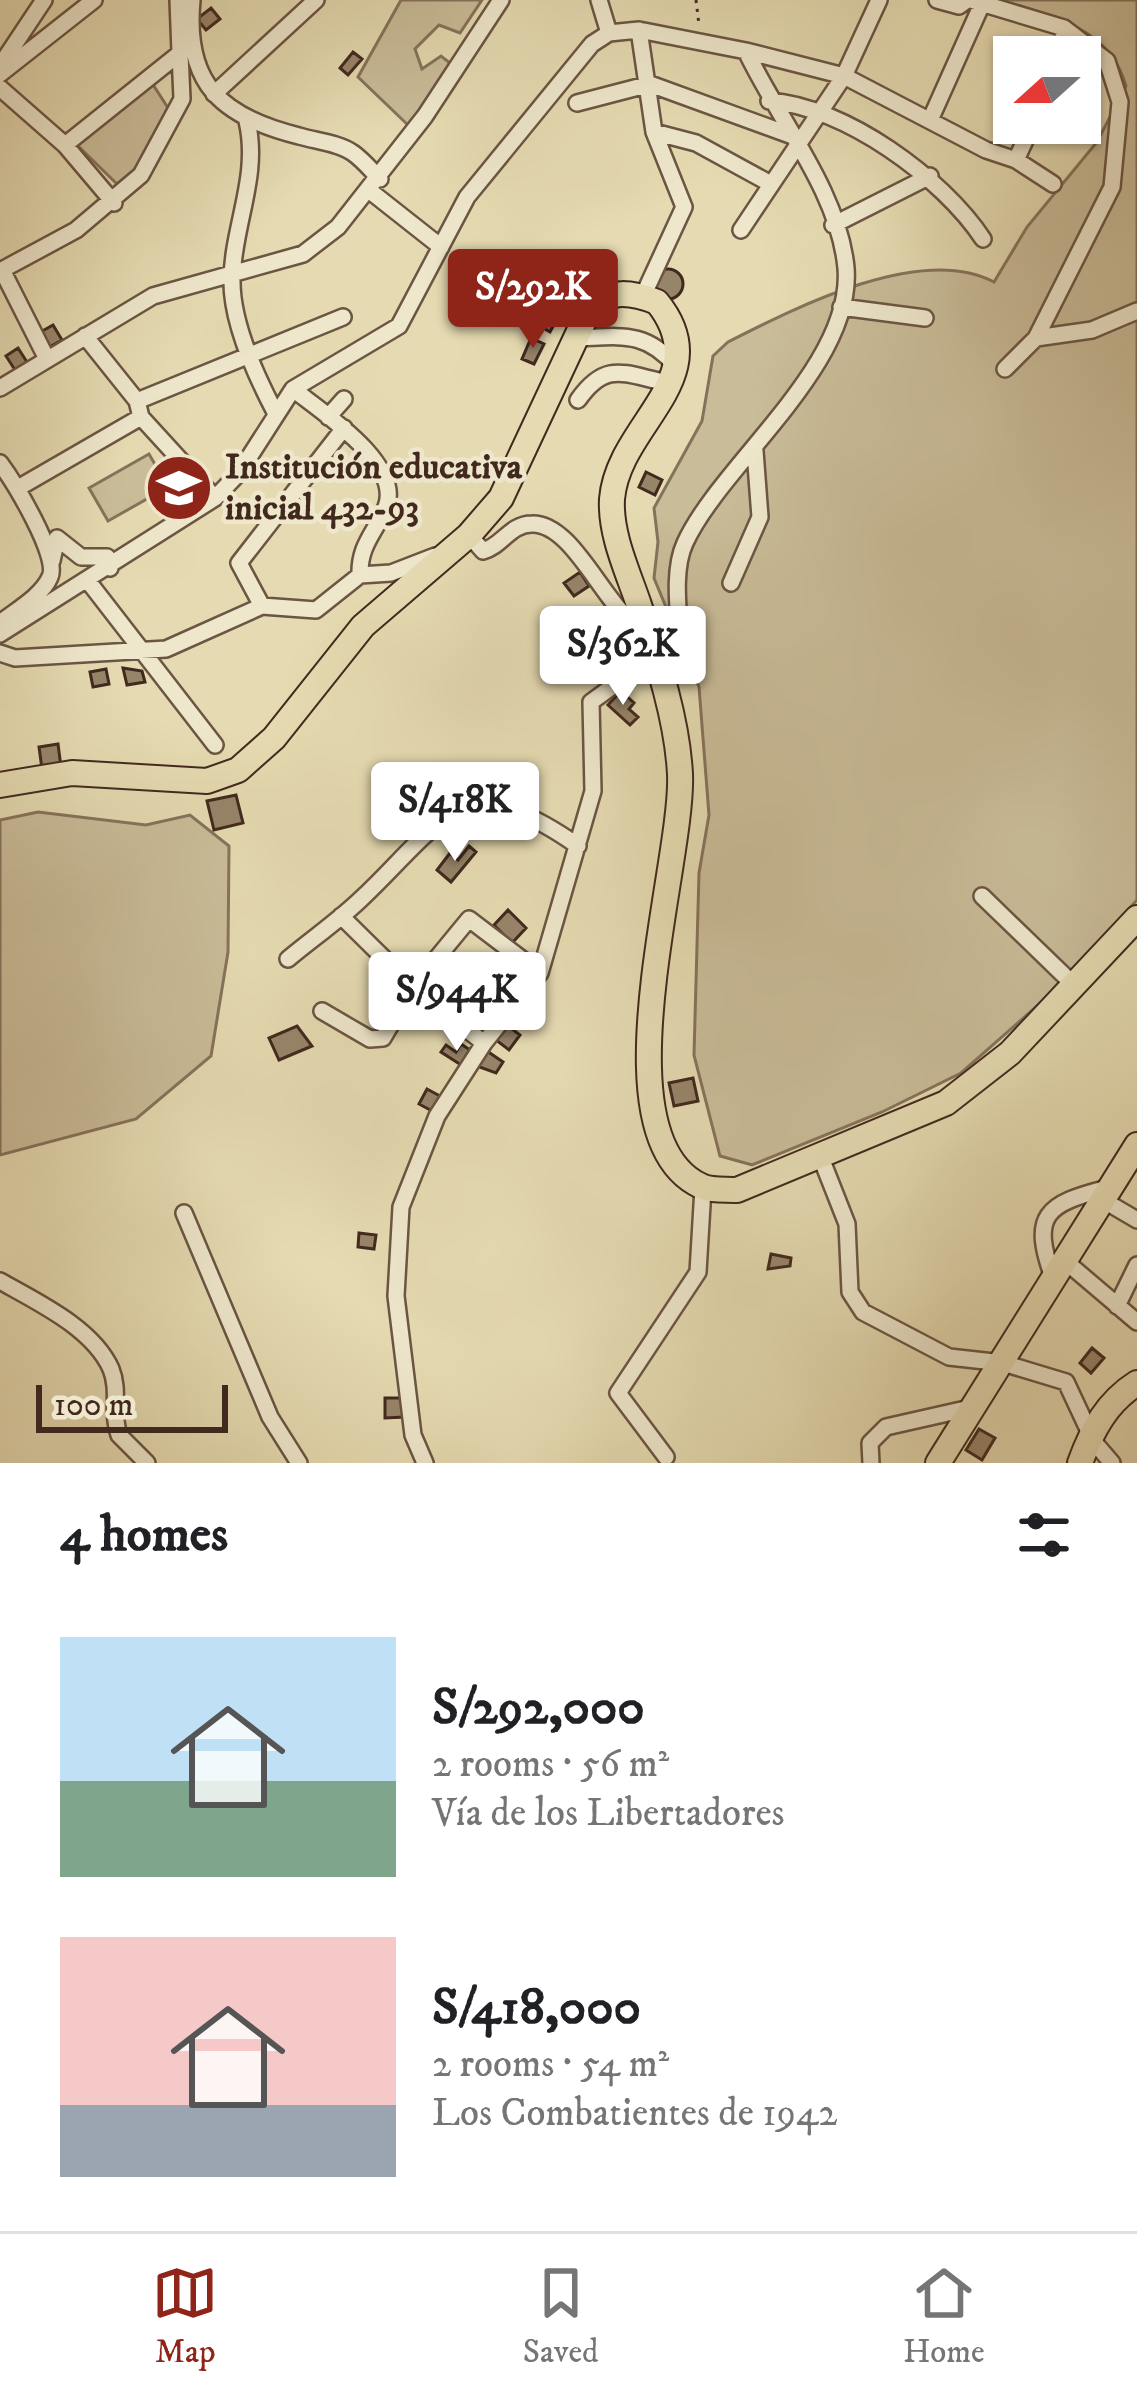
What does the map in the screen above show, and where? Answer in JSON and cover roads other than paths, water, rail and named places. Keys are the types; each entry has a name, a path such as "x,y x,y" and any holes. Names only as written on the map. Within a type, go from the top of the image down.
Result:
{"highway":[{"path":"0,785 72,773 207,781 238,770 274,738 363,626 459,543 501,498 573,338 599,299 643,296 667,315 679,343 674,376 624,459 612,496 638,625 661,671 680,776 648,1046 651,1102 672,1156 703,1188 737,1190 946,1102 1010,1053 1137,918"},
{"path":"938,1463 1135,1155"},
{"path":"1080,1463 1090,1433 1121,1394 1137,1383"}],"street":[{"path":"0,70 44,0"},
{"path":"0,70 94,0"},
{"path":"47,359 1,270 76,230 141,175 182,99 178,0"},
{"path":"202,0 192,0 188,40 202,81 214,94 247,122 350,150 375,185 441,247"},
{"path":"214,94 316,0"},
{"path":"0,388 153,296 303,254 338,227 375,185 501,0"},
{"path":"598,0 610,33"},
{"path":"741,230 794,142 820,116 844,76 879,0"},
{"path":"937,0 959,6 973,1 1064,28 1106,61 1116,80 1120,102 1112,187 1036,338 1005,369"},
{"path":"931,118 973,1"},
{"path":"1063,36 1064,28"},
{"path":"639,31 654,133 684,207 643,296"},
{"path":"0,634 215,498 238,473 293,389 399,326 467,197 592,44 610,33 639,31 700,39 844,76 986,150 1016,160 1054,184"},
{"path":"661,671 681,652 682,548 700,515 795,398 841,307 846,268 833,225 746,51"},
{"path":"65,145 180,53"},
{"path":"577,103 650,84 794,142"},
{"path":"0,88 65,145 114,202"},
{"path":"769,100 820,116 894,150 930,176 983,239"},
{"path":"247,122 250,183 232,274 250,356 274,412"},
{"path":"654,133 696,143 771,184"},
{"path":"1016,160 1023,144"},
{"path":"833,225 894,200 930,176"},
{"path":"841,307 925,318"},
{"path":"1036,338 1092,330 1137,311"},
{"path":"18,488 139,409 344,317"},
{"path":"573,338 611,334 644,338 674,376"},
{"path":"85,336 215,498"},
{"path":"578,400 593,379 609,371 674,376"},
{"path":"293,389 344,428 382,470 389,487 387,505 359,552 360,575"},
{"path":"328,417 344,399"},
{"path":"262,606 239,563 344,428"},
{"path":"730,583 760,518 755,451"},
{"path":"0,463 18,488 52,563"},
{"path":"0,653 15,658 166,649 262,606 316,610 360,575 391,573 459,543 483,551 514,528 532,524 555,532 638,625 624,678 591,702 597,763 540,974 484,1043 437,1116 401,1207 396,1296 413,1435 425,1463"},
{"path":"0,623 47,581 57,538 82,557 107,557 110,568"},
{"path":"88,581 215,745"},
{"path":"288,959 340,916 433,823 466,807 540,819 578,846"},
{"path":"982,896 1075,986"},
{"path":"340,916 413,987 484,1043"},
{"path":"322,1011 377,1041 394,1028 413,987 469,919 540,974"},
{"path":"821,1157 847,1224 850,1292 863,1312 949,1357 1003,1364 1066,1382 1090,1433 1112,1463"},
{"path":"666,1457 618,1393 698,1272 703,1188"},
{"path":"1137,1220 1107,1194 1060,1201 1046,1217 1040,1243 1059,1271 1137,1322"},
{"path":"184,1213 269,1417 299,1463"},
{"path":"1117,1306 1137,1265"},
{"path":"0,1281 84,1335 101,1354 116,1389 119,1435 147,1463"},
{"path":"871,1463 870,1443 881,1430 970,1408"}],"place":[{"name":"Institución educativa inicial 432-93","path":"179,488"}]}
